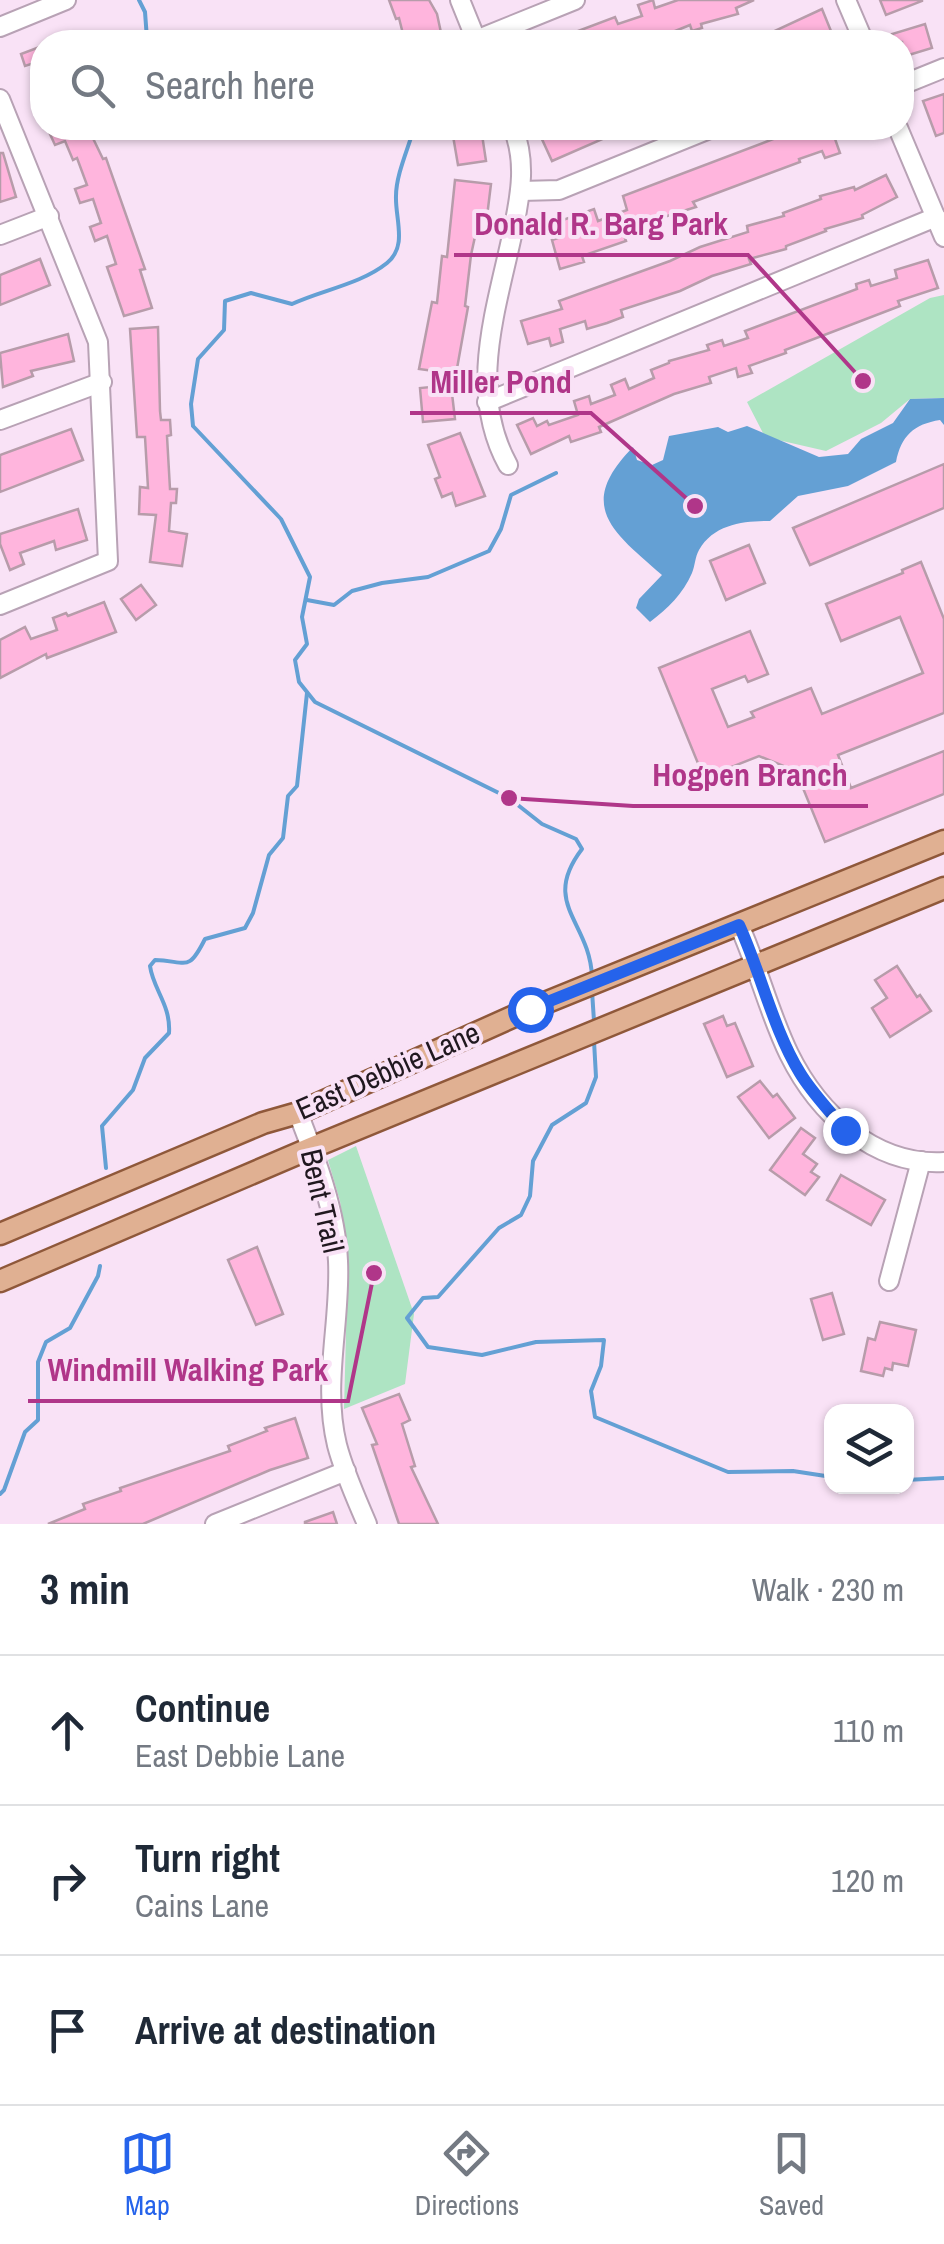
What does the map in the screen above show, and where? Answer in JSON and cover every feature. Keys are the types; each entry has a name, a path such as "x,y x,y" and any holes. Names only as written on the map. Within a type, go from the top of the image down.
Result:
{"main road":[{"name":"East Debbie Lane","path":"0,1234 298,1113 530,1009 944,841"},
{"name":"East Debbie Lane","path":"0,1281 944,888"}],"street":[{"path":"460,0 472,30"},
{"path":"503,30 575,0"},
{"path":"846,0 859,30"},
{"path":"0,27 64,1"},
{"path":"914,80 944,68"},
{"path":"0,99 98,342 108,561 0,605"},
{"path":"508,465 495,441 485,372 522,190 518,140"},
{"path":"522,190 558,190 682,140"},
{"path":"903,140 944,238"},
{"path":"0,236 49,216"},
{"path":"487,402 936,218"},
{"path":"0,420 102,382"},
{"path":"739,925 788,1051 802,1076 845,1130 871,1145 921,1161 944,1162"},
{"name":"Bent Trail","path":"298,1113 331,1213 338,1260 332,1404 336,1442 368,1524"},
{"path":"889,1281 921,1161"},
{"path":"215,1524 346,1471"}],"green space":[{"path":"944,295 944,398 910,399 881,423 826,451 765,437 747,402 930,298"},
{"path":"356,1146 414,1314 405,1384 344,1409 348,1256 340,1201 328,1160"}],"water":[{"path":"944,398 944,425 940,420 916,428 905,438 896,462 848,486 798,496 770,521 721,529 705,541 688,581 663,611 650,622 636,608 639,599 662,575 616,531 604,502 606,486 633,447 637,460 652,465 663,460 669,436 718,427 728,432 747,426 819,457 848,454 861,439 893,423 910,399"}],"building":[{"path":"389,0 429,0 440,30 402,30 399,18 396,19"},
{"path":"653,0 655,8 678,0 754,0 736,8 738,14 701,24 702,28 695,30 690,25 678,30 581,30 615,17 618,24 642,16 638,5"},
{"path":"880,0 922,0 922,1 886,15"},
{"path":"822,9 831,30 777,30"},
{"path":"925,24 932,48 914,53 914,30 905,30"},
{"path":"30,51 30,64 25,66 21,54"},
{"path":"944,94 944,133 936,136 923,101"},
{"path":"53,140 94,140 103,159 106,158 145,269 140,270 152,308 124,316 107,267 116,264 107,236 95,241 90,227 101,223 93,199 80,203 75,189 87,185 77,158 73,160 65,141 55,145"},
{"path":"454,140 483,140 486,161 458,165"},
{"path":"542,140 600,140 552,161"},
{"path":"771,140 835,140 840,153 825,158 822,151 799,159 800,162 693,202 696,207 622,230 626,241 582,256 584,262 560,269 552,240 561,237 557,222 594,209 598,221 627,210 623,196"},
{"path":"0,153 16,197 0,202"},
{"path":"886,175 897,197 862,215 863,218 825,229 786,249 749,259 751,264 621,310 623,317 607,323 587,329 585,321 560,329 563,342 551,346 549,338 528,344 521,321 562,309 559,301 748,232 747,226 784,216 783,213 821,199 820,196 854,187 855,190"},
{"path":"455,180 491,184 485,233 476,232 471,255 465,306 468,307 456,374 419,369 432,302 437,303 442,256 447,257"},
{"path":"40,259 50,285 0,305 0,275"},
{"path":"928,260 938,288 898,301 900,306 749,366 752,373 738,377 736,368 709,377 711,383 674,394 599,427 601,432 571,442 569,436 531,454 517,425 533,418 537,426 547,421 549,425 578,415 574,401 589,396 591,404 615,395 611,385 625,379 629,389 654,378 651,370 669,361 709,350 707,345 722,340 724,346 748,338 745,331 857,289 856,284 869,280 871,286 897,278 895,270"},
{"path":"158,327 161,420 170,420 170,489 177,489 176,503 171,503 169,531 187,534 182,566 150,562 156,515 139,514 140,487 148,488 145,437 137,437 130,329"},
{"path":"68,334 74,361 31,371 33,376 3,387 0,353"},
{"path":"451,385 455,419 423,422 420,388"},
{"path":"71,429 83,460 0,492 0,455"},
{"path":"460,433 485,496 456,506 452,493 442,497 435,479 440,477 428,445"},
{"path":"944,464 944,508 810,565 793,528"},
{"path":"78,509 87,540 56,550 54,541 20,553 24,564 10,570 0,534"},
{"path":"749,545 765,583 726,600 710,561"},
{"path":"921,562 944,619 944,713 838,755 851,788 944,751 944,794 825,842 796,771 759,756 704,778 659,668 750,631 768,674 748,682 745,676 712,689 728,727 754,717 751,712 811,688 822,714 923,673 900,617 841,641 826,604"},
{"path":"141,585 156,605 136,620 121,599"},
{"path":"104,602 116,632 47,658 46,654 0,678 0,640 25,627 31,639 57,630 53,618"},
{"path":"897,966 931,1011 890,1037 872,1008 887,998 875,980"},
{"path":"723,1016 727,1026 735,1023 753,1066 727,1077 704,1024"},
{"path":"760,1081 773,1097 777,1094 795,1118 769,1138 738,1097"},
{"path":"801,1128 815,1138 803,1154 817,1164 811,1172 819,1177 805,1195 770,1170"},
{"path":"841,1175 885,1200 871,1225 827,1200"},
{"path":"257,1247 283,1314 256,1325 228,1260"},
{"path":"832,1293 844,1334 823,1340 811,1299"},
{"path":"880,1322 916,1330 908,1366 893,1363 892,1370 885,1368 883,1376 861,1371 868,1338 875,1340"},
{"path":"399,1394 410,1420 402,1424 415,1466 411,1467 438,1524 399,1524 372,1445 377,1444 362,1408"},
{"path":"295,1418 308,1458 143,1524 48,1524 85,1509 83,1504 121,1491 120,1488 230,1451 228,1446"},
{"path":"333,1512 337,1524 305,1524 305,1522"}],"waterway":[{"path":"139,0 146,30"},
{"path":"410,140 397,188 399,240 393,256 365,276 292,304 251,293 225,301 224,330 198,359 191,404 193,426 281,519 310,577 302,617 307,644 295,660 299,682 315,702 509,798 542,824 576,839 582,849 570,868 566,899 584,941 592,977"},
{"path":"307,600 334,605 352,591 428,577 489,551 501,529 511,495 556,473"},
{"path":"106,1168 102,1126 133,1090 145,1058 169,1033 167,1014 150,966 155,960 186,963 195,957 205,939 245,928 269,855 283,838 288,796 297,786 307,693"},
{"path":"592,991 594,1021"},
{"path":"594,1041 596,1077 586,1103 552,1125 533,1161 530,1196 521,1215 499,1228 438,1297 423,1298 407,1318 428,1347 482,1355 536,1342 604,1340 601,1366 591,1391 595,1417 728,1472 793,1471 824,1476"},
{"path":"0,1494 25,1432 38,1420 38,1362 46,1342 70,1328 100,1266"},
{"path":"914,1480 944,1478"}],"place":[{"name":"Donald R. Barg Park","path":"863,381"},
{"name":"Miller Pond","path":"695,506"},
{"name":"Hogpen Branch","path":"509,798"},
{"name":"Windmill Walking Park","path":"374,1273"}],"route":[{"path":"530,1009 739,925 788,1051 802,1076 845,1130"}]}
